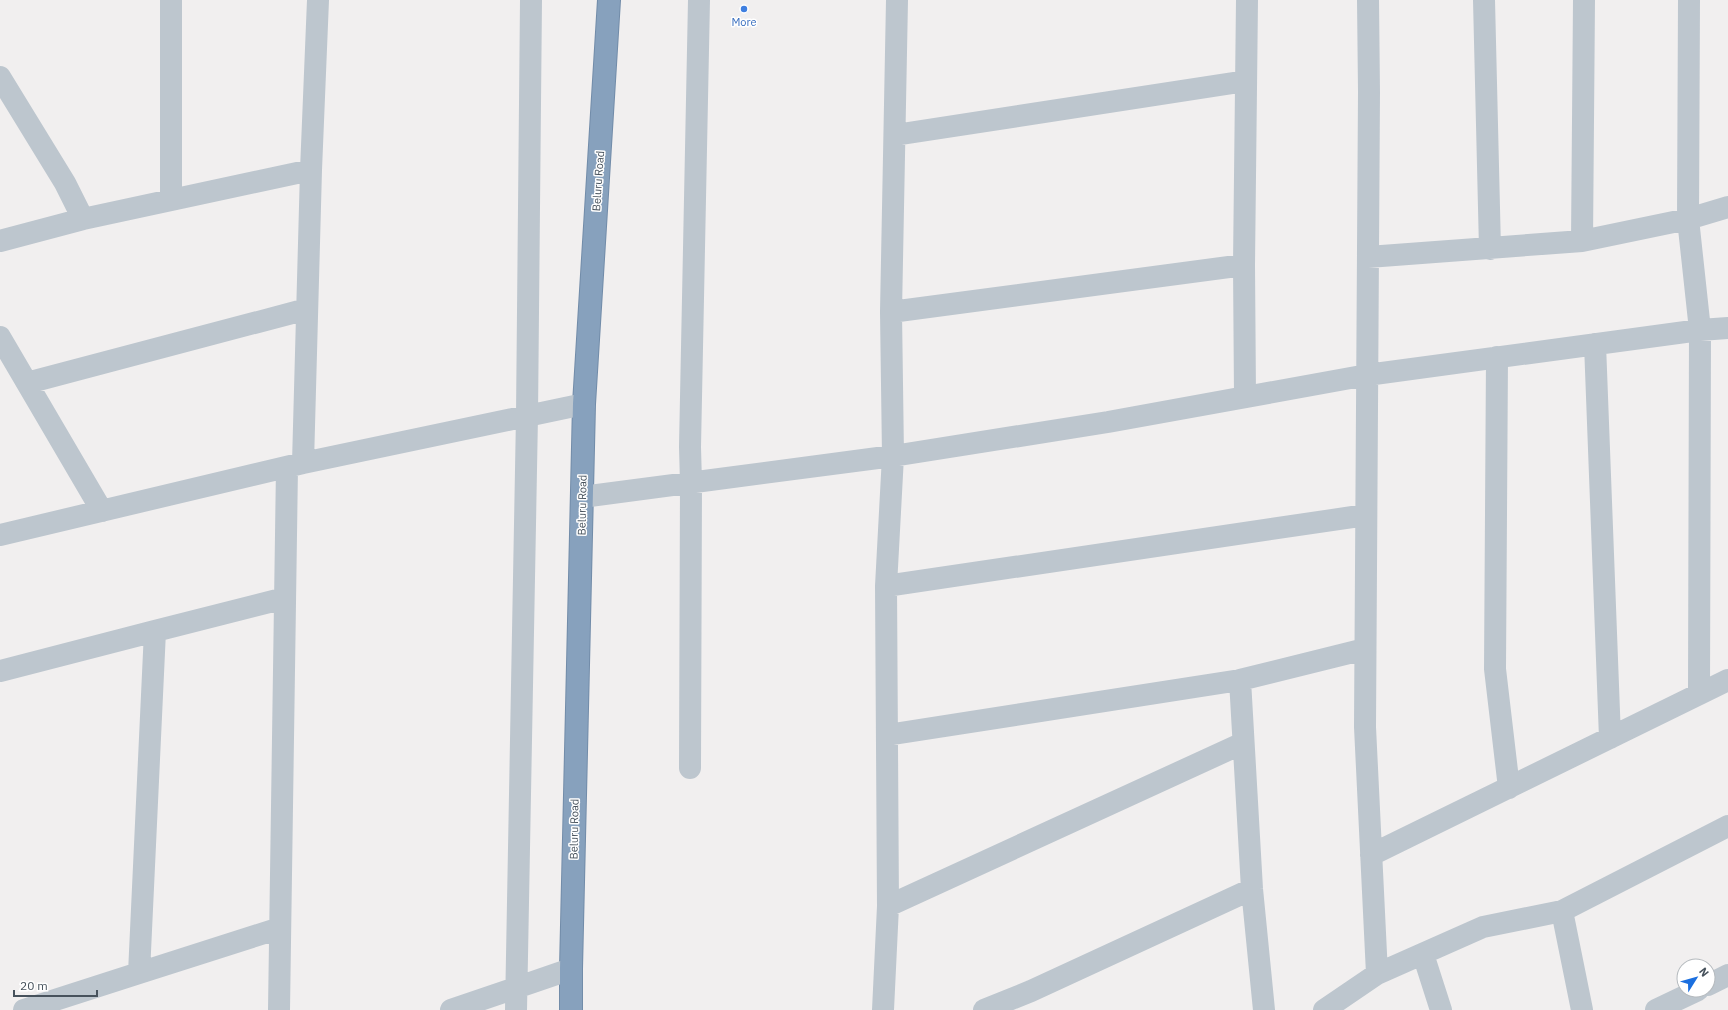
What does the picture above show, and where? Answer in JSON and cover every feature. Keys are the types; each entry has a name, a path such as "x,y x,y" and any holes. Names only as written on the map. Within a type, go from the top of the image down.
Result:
{"highway":[{"name":"Beluru Road","path":"571,1010 584,404 610,0"}],"street":[{"path":"171,0 171,199"},
{"path":"278,1010 285,598 307,309 318,0"},
{"path":"516,1010 527,416 531,0"},
{"path":"690,768 690,439 699,0"},
{"path":"883,1010 888,906 886,586 893,456 891,312 897,0"},
{"path":"1245,397 1244,265 1247,0"},
{"path":"1368,0 1365,727 1377,974"},
{"path":"1484,0 1490,249"},
{"path":"1582,242 1584,0"},
{"path":"1689,0 1688,219 1700,330 1700,694"},
{"path":"0,77 65,183 83,219"},
{"path":"894,135 1246,80"},
{"path":"0,241 83,219 311,170"},
{"path":"1368,257 1582,242 1688,219 1728,207"},
{"path":"891,312 1244,265"},
{"path":"27,383 307,309"},
{"path":"582,497 893,456 1100,423 1367,375 1700,330 1728,328"},
{"path":"0,337 102,511"},
{"path":"1595,344 1610,738"},
{"path":"1497,357 1494,669 1509,788"},
{"path":"0,535 295,465 584,404"},
{"path":"886,586 1366,515"},
{"path":"0,671 285,598"},
{"path":"139,973 155,631"},
{"path":"887,735 1240,680 1365,649"},
{"path":"1240,680 1252,889 1264,1010"},
{"path":"1371,856 1728,680"},
{"path":"888,906 1244,743"},
{"path":"1324,1010 1377,974 1483,927 1562,911 1728,826"},
{"path":"984,1010 1031,991 1252,889"},
{"path":"1562,911 1582,1010"},
{"path":"24,1010 280,928"},
{"path":"1423,954 1441,1010"},
{"path":"451,1010 571,969"},
{"path":"1716,981 1728,975"},
{"path":"1656,1010 1681,998"}],"place":[{"name":"More","path":"744,9"}]}
